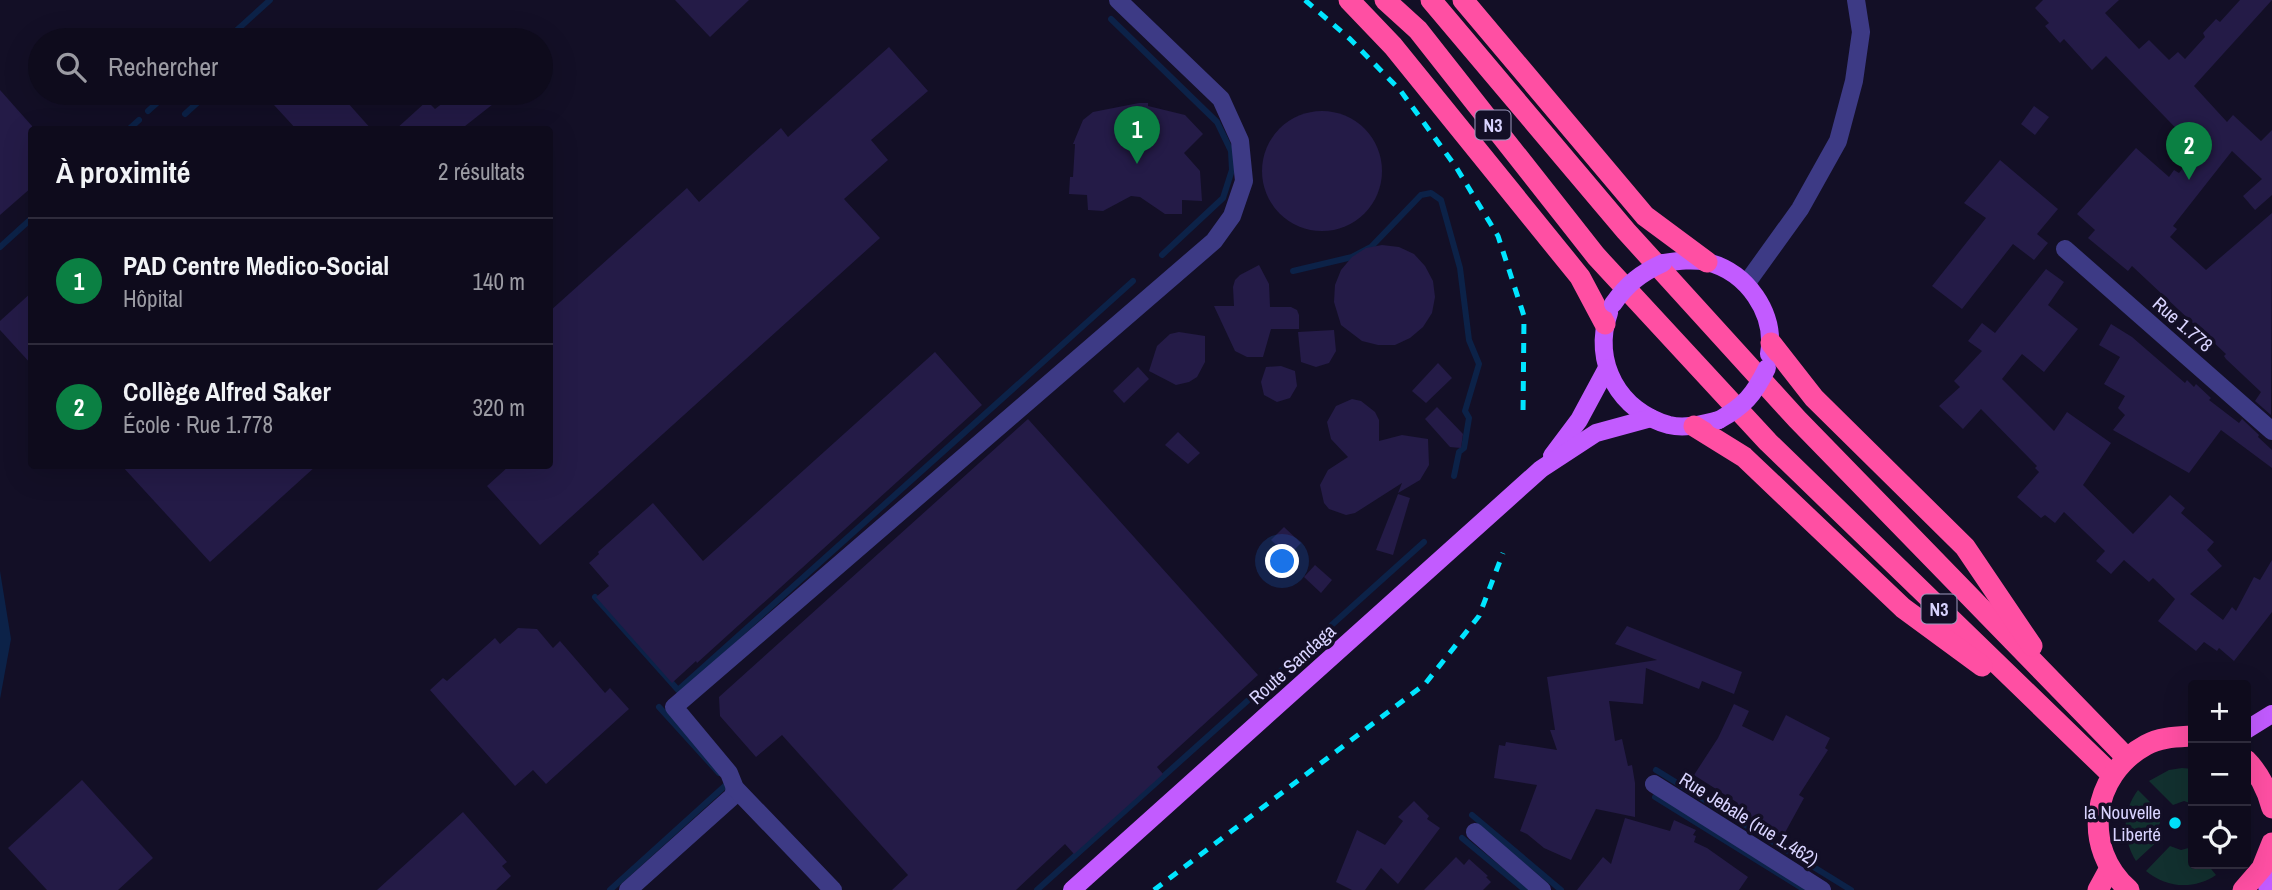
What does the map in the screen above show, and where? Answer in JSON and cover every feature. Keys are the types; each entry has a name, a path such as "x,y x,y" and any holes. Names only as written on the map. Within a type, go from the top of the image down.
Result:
{"highway":[{"path":"1349,0 1393,46 1580,277 1605,324"},
{"name":"N3","path":"1385,0 1418,30 1596,256 1768,442 2112,775"},
{"path":"1431,0 1626,231 1797,419 2127,758"},
{"path":"1463,0 1646,216 1707,262"},
{"path":"1771,343 1814,398 1965,547 2065,694"},
{"path":"1694,426 1744,457 1903,608 2049,716"},
{"path":"2129,890 2110,868 2102,853 2097,821 2102,797 2112,775 2127,758 2148,744 2172,737 2188,736"},
{"path":"2251,765 2270,793"},
{"path":"2243,890 2262,868 2272,843"},
{"path":"2098,890 2110,868"}],"main road":[{"path":"1685,260 1707,262 1728,270 1746,284 1759,301 1768,321 1771,343 1767,368 1757,390 1740,408 1718,421 1694,426 1672,425 1636,410 1623,398 1607,368 1603,346 1605,324 1613,304 1626,286 1643,272 1664,263 1685,260"},
{"path":"1541,470 1579,421 1607,368"},
{"path":"1541,470 1596,433 1651,418"},
{"name":"Route Sandaga","path":"1072,890 1541,470"},
{"path":"2251,727 2272,715"},
{"path":"2262,868 2268,890"}],"street":[{"path":"833,890 735,788 729,773 674,707 1214,241 1232,216 1244,181 1240,141 1221,99 1118,0"},
{"path":"1746,284 1800,209 1838,141 1854,81 1861,32 1856,0"},
{"name":"Rue 1.778","path":"2065,249 2272,431"},
{"name":"Rue Jebale (rue 1.462)","path":"1654,784 1822,890"},
{"path":"628,890 733,796 735,788"},
{"path":"1475,832 1542,890"}],"green space":[{"path":"2188,769 2188,802 2173,805 2149,781 2169,770"},
{"path":"2138,790 2162,814 2159,826 2162,837 2136,861 2128,843 2126,825 2129,807"},
{"path":"2170,846 2181,850 2188,848 2188,869 2211,869 2216,875 2199,883 2180,885 2162,881 2146,871"}],"water":[{"path":"0,571 11,639 0,699"}],"building":[{"path":"675,0 749,0 710,37"},
{"path":"2043,0 2119,0 2105,13 2139,49 2149,40 2169,60 2178,52 2185,59 2205,37 2203,33 2216,19 2220,22 2240,0 2272,0 2194,86 2227,122 2233,115 2261,141 2272,130 2272,195 2255,210 2243,196 2262,179 2232,151 2173,226 2177,229 2170,237 2206,270 2272,213 2271,415 2255,401 2261,392 2226,359 2226,354 2132,266 2128,271 2088,238 2095,230 2077,214 2136,148 2169,177 2174,170 2179,173 2197,150 2106,56 2092,70 2064,39 2060,43 2045,26 2049,23 2035,8"},
{"path":"889,47 928,91 871,140 888,160 844,199 880,238 540,545 487,486 506,469 553,469 553,308 687,188 699,202 781,128 788,137"},
{"path":"0,90 32,126 28,126 28,190 0,215"},
{"path":"1148,103 1148,106 1185,115 1203,134 1184,153 1200,171 1202,201 1182,200 1182,214 1165,214 1140,197 1131,196 1103,211 1088,210 1087,195 1069,194 1070,177 1073,177 1073,144 1083,120 1093,112"},
{"path":"274,105 350,105 368,126 293,126"},
{"path":"423,105 431,105 435,109 440,105 492,105 465,126 399,126"},
{"path":"2034,106 2049,117 2035,135 2021,124"},
{"path":"1322,111 1345,116 1364,129 1377,148 1382,171 1377,194 1364,213 1345,226 1322,231 1299,226 1280,213 1267,194 1262,171 1267,148 1280,129 1299,116"},
{"path":"2000,160 2058,209 2037,234 2048,243 2034,260 2013,244 1962,309 1932,286 1986,218 1964,203"},
{"path":"1382,245 1399,247 1414,254 1433,281 1435,297 1432,313 1423,327 1410,338 1395,345 1362,341 1341,325 1334,302 1335,285 1341,270 1352,257 1366,248"},
{"path":"1259,265 1269,284 1270,307 1291,307 1297,310 1299,329 1271,329 1263,357 1247,357 1235,351 1214,306 1234,306 1235,280"},
{"path":"2046,269 2064,282 2048,305 2078,329 2044,372 2022,354 2002,379 2054,431 2067,412 2111,443 2083,485 2133,534 2170,495 2185,508 2181,513 2214,542 2207,550 2222,566 2190,594 2223,620 2232,607 2236,611 2254,577 2260,580 2272,560 2272,612 2234,661 2219,648 2217,651 2204,642 2196,651 2158,621 2175,599 2153,578 2149,582 2124,560 2111,574 2096,561 2105,551 2064,512 2055,523 2045,515 2041,518 2017,497 2039,472 2035,468 2037,466 1981,409 1963,429 1939,406 1960,387 1954,381 1982,351 1968,341 1982,323 1995,333"},
{"path":"28,296 28,361 0,330 0,321"},
{"path":"2111,324 2132,337 2185,383 2187,380 2194,387 2196,384 2211,398 2209,400 2239,423 2242,419 2272,450 2272,468 2221,430 2189,473 2113,430 2125,415 2118,408 2125,396 2104,384 2120,357 2099,345"},
{"path":"1334,330 1336,351 1329,363 1316,367 1301,362 1298,332"},
{"path":"1179,332 1205,336 1205,362 1197,377 1176,385 1149,371 1157,346 1170,334"},
{"path":"935,352 982,405 672,683 596,597 609,586 589,563 653,503 703,561"},
{"path":"1438,363 1452,378 1426,403 1412,391"},
{"path":"1281,366 1295,371 1297,386 1290,398 1277,402 1264,395 1261,382 1266,367"},
{"path":"1138,367 1149,379 1124,403 1113,391"},
{"path":"1352,399 1361,401 1375,412 1379,420 1379,441 1402,435 1428,439 1429,465 1420,480 1398,493 1402,483 1355,513 1346,515 1329,509 1324,503 1320,485 1328,470 1348,457 1331,439 1327,422 1336,406"},
{"path":"1437,407 1463,434 1461,448 1450,447 1425,419"},
{"path":"1028,419 1258,675 1157,767 1163,774 1074,854 1065,844 1016,890 892,890 908,875 782,735 756,757 720,716 719,697"},
{"path":"1178,432 1200,453 1188,464 1165,445"},
{"path":"125,469 313,469 210,562"},
{"path":"1398,494 1410,498 1393,555 1376,550"},
{"path":"1284,527 1301,543 1288,556 1271,540"},
{"path":"1315,565 1332,580 1321,593 1304,577"},
{"path":"1627,626 1742,672 1734,694 1702,681 1699,689 1646,668 1643,704 1609,701 1615,741 1622,739 1628,766 1632,765 1635,817 1596,809 1571,860 1544,848 1520,831 1537,785 1494,778 1499,745 1505,746 1506,742 1557,750 1550,730 1555,730 1547,677 1657,660 1615,644"},
{"path":"518,628 537,629 553,648 560,641 605,693 610,688 629,709 546,784 533,770 515,786 430,690 443,678 447,681 495,638 500,644"},
{"path":"1734,704 1749,711 1742,726 1773,741 1786,715 1830,738 1825,748 1828,750 1799,795 1804,798 1782,838 1733,812 1738,803 1694,775 1718,738"},
{"path":"82,780 153,858 118,890 47,890 8,848"},
{"path":"1414,801 1429,816 1427,819 1440,828 1398,884 1381,868 1365,890 1352,890 1336,882 1357,830 1385,845 1403,821 1398,817"},
{"path":"463,812 507,862 502,866 511,876 496,890 377,890"},
{"path":"1625,818 1670,831 1674,820 1696,830 1693,835 1696,836 1694,842 1748,877 1739,890 1577,890 1603,857 1611,864"},
{"path":"1456,857 1464,865 1469,859 1491,882 1483,890 1424,890"}],"waterway":[{"path":"239,28 270,0"},
{"path":"1111,19 1217,122 1231,151 1232,170 1223,198 1162,255"},
{"path":"148,111 155,105"},
{"path":"185,114 195,105"},
{"path":"132,126 139,120"},
{"path":"1293,271 1352,257 1371,247 1421,195 1431,193 1441,200 1460,268 1469,340 1479,364 1465,411 1469,418 1464,448 1459,452 1454,476"},
{"path":"0,247 28,222"},
{"path":"595,597 678,690 1133,281"},
{"path":"1037,890 1424,542"},
{"path":"659,707 719,773"},
{"path":"1656,770 1851,890"},
{"path":"610,890 727,784 726,781"},
{"path":"1655,797 1805,890"},
{"path":"1472,815 1561,890"},
{"path":"1462,838 1525,890"}],"railway":[{"path":"1305,0 1350,39 1400,90 1456,167 1498,236 1524,316 1523,415"},
{"path":"1154,890 1425,684 1479,616 1503,553"}],"place":[{"name":"PAD Centre Medico-Social","path":"1137,164"},
{"name":"Collège Alfred Saker","path":"2189,180"},
{"name":"la Nouvelle Liberté","path":"2175,823"}]}
